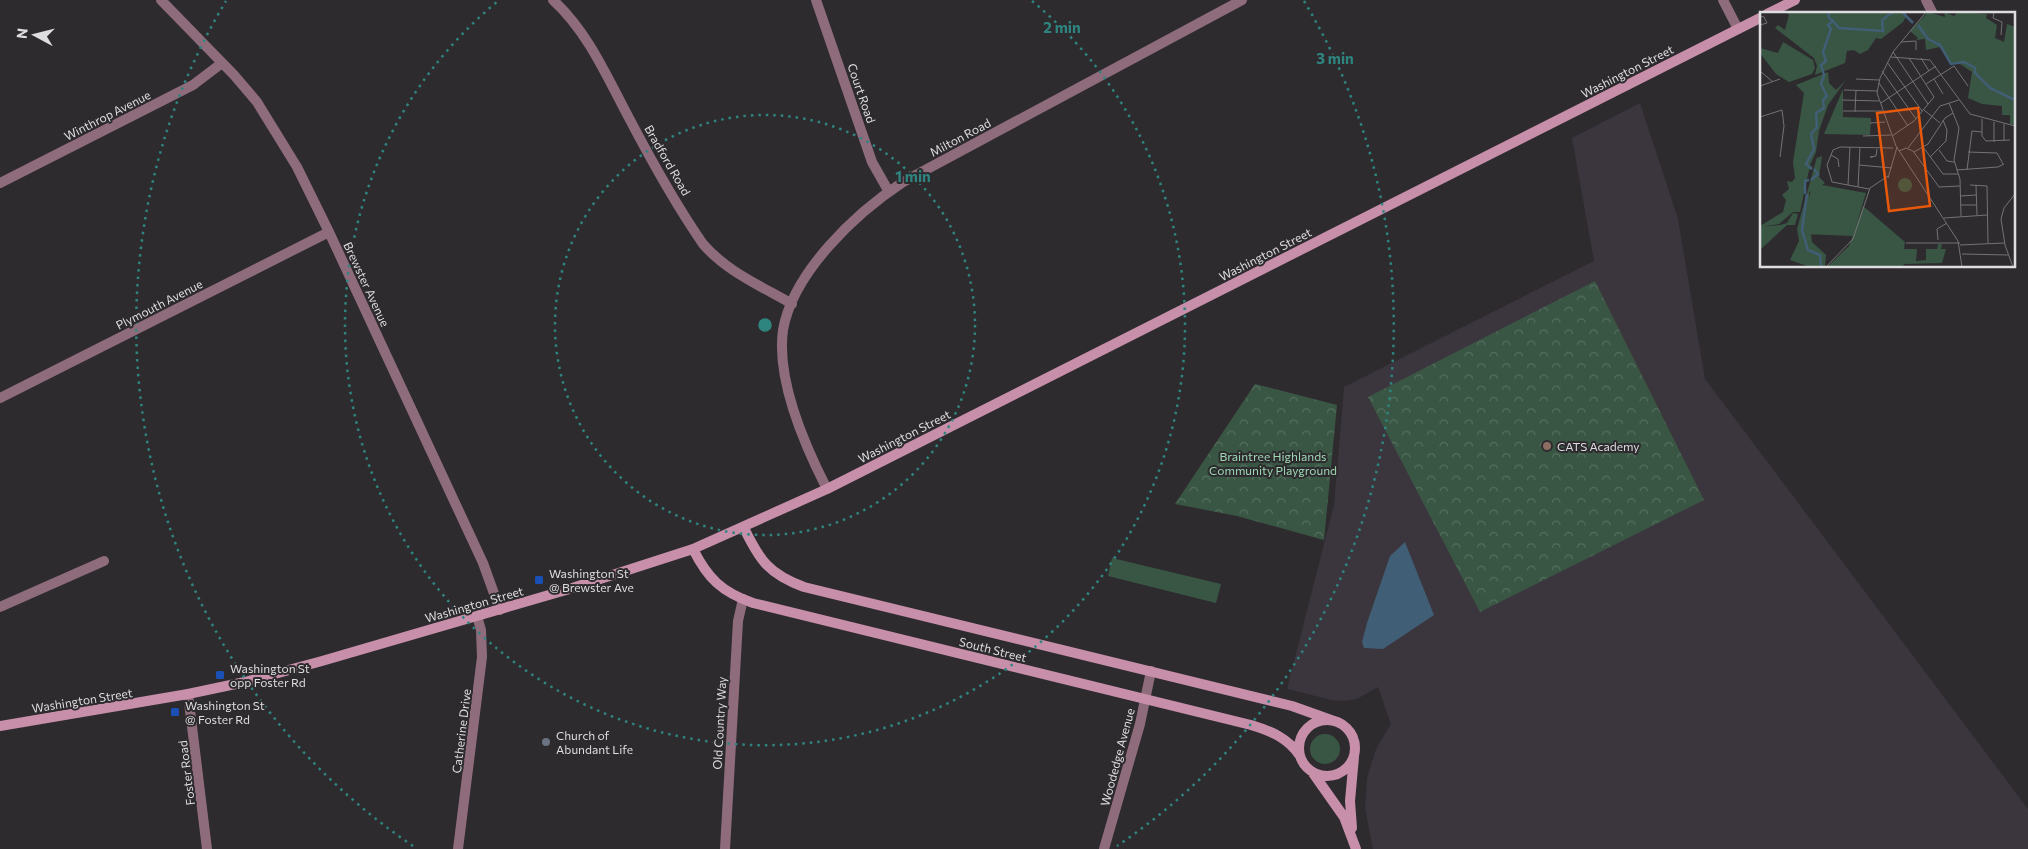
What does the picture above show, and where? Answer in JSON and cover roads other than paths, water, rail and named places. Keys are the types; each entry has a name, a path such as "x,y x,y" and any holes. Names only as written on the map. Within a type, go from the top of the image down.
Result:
{"main road":[{"path":"1771,12 1794,0"},
{"name":"Washington Street","path":"0,726 188,694 270,676 500,610 693,549 744,528 827,489 1760,17"},
{"name":"South Street","path":"744,528 766,566 783,579 804,587 1305,709 1334,721"},
{"name":"South Street","path":"693,549 702,568 715,583 743,600 1271,732 1288,742 1300,756"},
{"path":"1320,721 1334,721 1342,725 1349,731 1353,739 1354,753 1350,813 1355,845 1344,817 1313,772 1304,765 1300,756 1300,741 1307,728 1320,721"},
{"path":"1313,772 1327,776 1337,774 1349,765 1354,753"}],"street":[{"name":"Brewster Avenue","path":"161,0 257,102 297,167 483,563 500,610"},
{"name":"Bradford Road","path":"553,0 570,17 593,50 637,133 703,244 710,252 731,268 792,304"},
{"name":"Court Road","path":"816,0 872,162 889,192"},
{"name":"Milton Road","path":"827,489 803,441 786,379 783,337 792,304 806,278 832,243 862,212 903,182 1242,0"},
{"path":"1723,0 1738,29"},
{"path":"1926,0 1931,12"},
{"name":"Winthrop Avenue","path":"0,183 193,85 222,63"},
{"name":"Plymouth Avenue","path":"0,398 329,232"},
{"path":"0,607 104,561"},
{"name":"Old Country Way","path":"725,849 738,621 743,600"},
{"name":"Catherine Drive","path":"458,849 482,657 481,630 477,616"},
{"name":"Woodedge Avenue","path":"1104,849 1151,671"},
{"name":"Foster Road","path":"188,694 207,849"}],"water":[{"path":"1405,542 1434,615 1383,649 1364,648 1362,642 1367,623 1390,556"}],"place":[{"name":"CATS Academy","path":"1547,446"},
{"name":"Washington St @ Brewster Ave","path":"539,580"},
{"name":"Washington St opp Foster Rd","path":"220,675"},
{"name":"Washington St @ Foster Rd","path":"175,712"},
{"name":"Church of Abundant Life","path":"546,742"}],"park label":[{"name":"Braintree Highlands Community Playground","path":"1273,463"}]}
